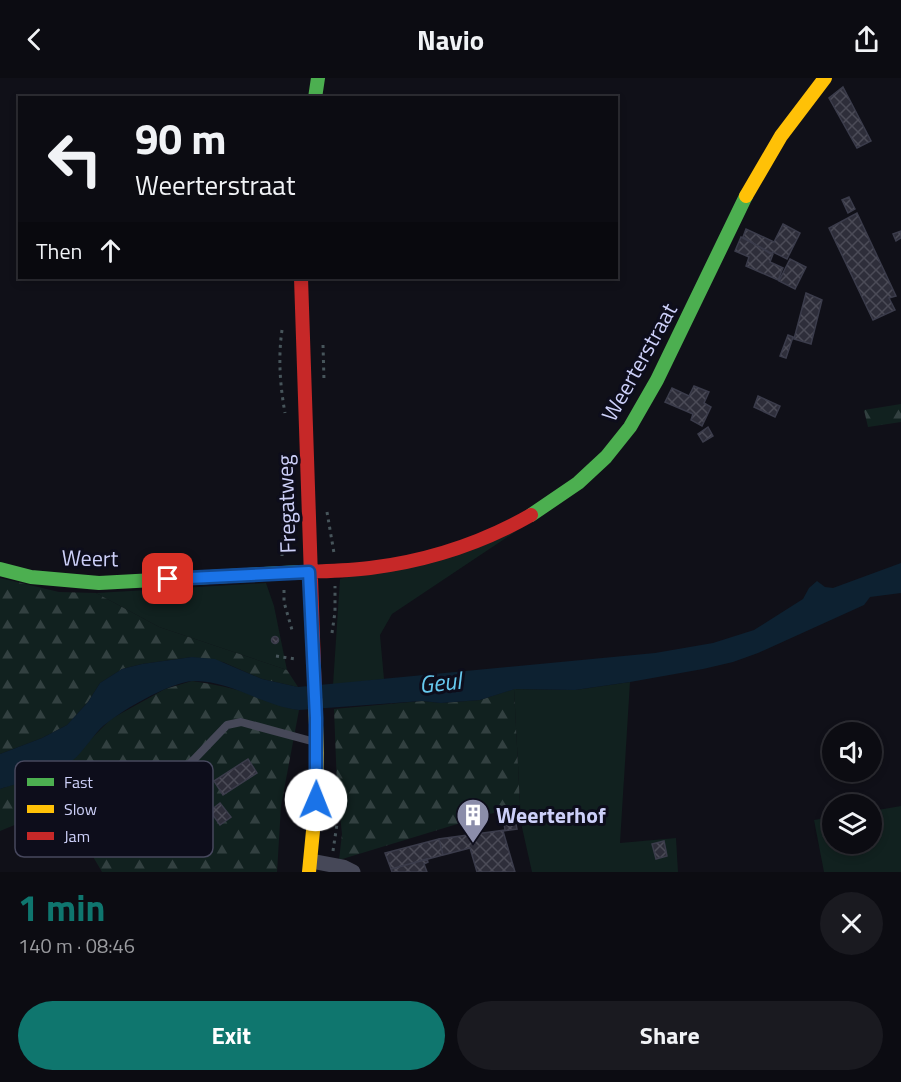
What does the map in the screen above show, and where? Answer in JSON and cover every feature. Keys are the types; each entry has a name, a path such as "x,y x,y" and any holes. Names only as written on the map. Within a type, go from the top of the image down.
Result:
{"street":[{"path":"315,96 318,78"},
{"name":"Weerterstraat","path":"252,575 407,563 481,540 528,517 555,500 611,450 648,399 757,178 794,118 825,78"},
{"name":"Fregatweg","path":"301,279 309,572 317,742 316,800 310,866"},
{"name":"Weert","path":"0,569 31,577 99,583 252,575"},
{"path":"310,866 343,867 353,872"}],"lane":[{"path":"193,761 228,725 241,722 317,742"}],"path":[{"path":"284,321 279,350 280,387 286,418"},
{"name":"Fregatweg","path":"286,462 282,539 284,602 293,636"},
{"path":"331,638 335,606 334,570"},
{"path":"276,657 299,659"}],"green space":[{"path":"901,404 901,422 868,427 864,410"},
{"path":"518,530 392,614 380,635 384,679 333,685 340,579"},
{"path":"0,578 59,592 96,593 159,627 287,670 298,687 262,679 223,662 192,657 142,664 122,669 100,683 88,702 67,725 42,738 0,754"},
{"path":"266,583 274,606 287,670 159,627 96,593"},
{"path":"192,681 238,690 281,706 299,710 281,806 277,872 102,872 93,857 213,857 213,761 69,761 111,719 165,689"},
{"path":"630,682 620,843 676,838 678,872 532,872 521,823 514,689 575,690"},
{"path":"514,689 520,805 339,860 342,834 337,786 334,709 422,701 441,703 480,700"},
{"path":"15,784 15,825 0,831 0,789"},
{"path":"901,806 901,872 824,872 814,820 822,819 822,854 882,854 882,809"}],"water":[{"name":"Geul","path":"901,563 901,593 870,597 864,605 733,662 630,682 575,690 515,689 480,700 441,703 422,701 299,710 272,704 220,685 193,681 183,683 158,692 118,715 100,729 80,754 71,761 15,761 15,784 0,789 0,754 42,738 67,725 88,702 100,683 122,669 142,664 192,657 215,659 262,679 298,687 655,653 713,643 754,630 803,599 809,588 817,581 825,587 833,588"}],"building":[{"path":"843,87 871,141 857,148 829,98"},
{"path":"849,197 855,209 848,213 842,200"},
{"path":"857,213 896,296 889,298 895,310 873,320 829,228"},
{"path":"783,224 800,233 787,259 773,252 771,254 743,237 746,229 774,242"},
{"path":"901,231 901,238 896,241 893,234"},
{"path":"741,237 773,254 770,262 783,268 778,280 746,266 749,257 735,251"},
{"path":"790,259 806,267 795,289 779,281"},
{"path":"806,293 822,300 811,344 794,339"},
{"path":"788,335 793,337 786,358 780,356"},
{"path":"694,386 709,392 704,403 711,407 702,426 691,420 693,414 665,402 672,388 689,396"},
{"path":"758,396 780,406 775,417 754,407"},
{"path":"708,427 713,436 703,442 698,434"},
{"path":"275,636 279,640 275,644 271,640"},
{"path":"248,759 257,773 223,795 214,781"},
{"path":"220,803 231,817 220,825 213,815 213,809"},
{"name":"Weerterhof","path":"514,814 517,829 503,831 515,872 477,872 470,848 443,855 439,839 505,830 503,816"},
{"path":"439,839 443,855 391,869 385,853"},
{"path":"664,841 667,856 656,859 652,844"},
{"path":"427,859 428,862 424,864 427,872 392,872 391,869"}],"traffic: fast":[{"path":"315,96 318,78"},
{"path":"531,515 578,483 606,457 630,427 657,380 746,196"},
{"path":"0,569 31,577 99,583 301,572"}],"traffic: slow":[{"path":"746,196 781,136 825,78"},
{"path":"309,872 316,800 315,697"}],"traffic: jam":[{"path":"301,279 315,697"},
{"path":"301,572 361,569 433,556 493,534 531,515"}],"place":[{"name":"Weerterhof","path":"473,844"}],"route":[{"path":"168,579 309,572 316,718 316,800"}]}
